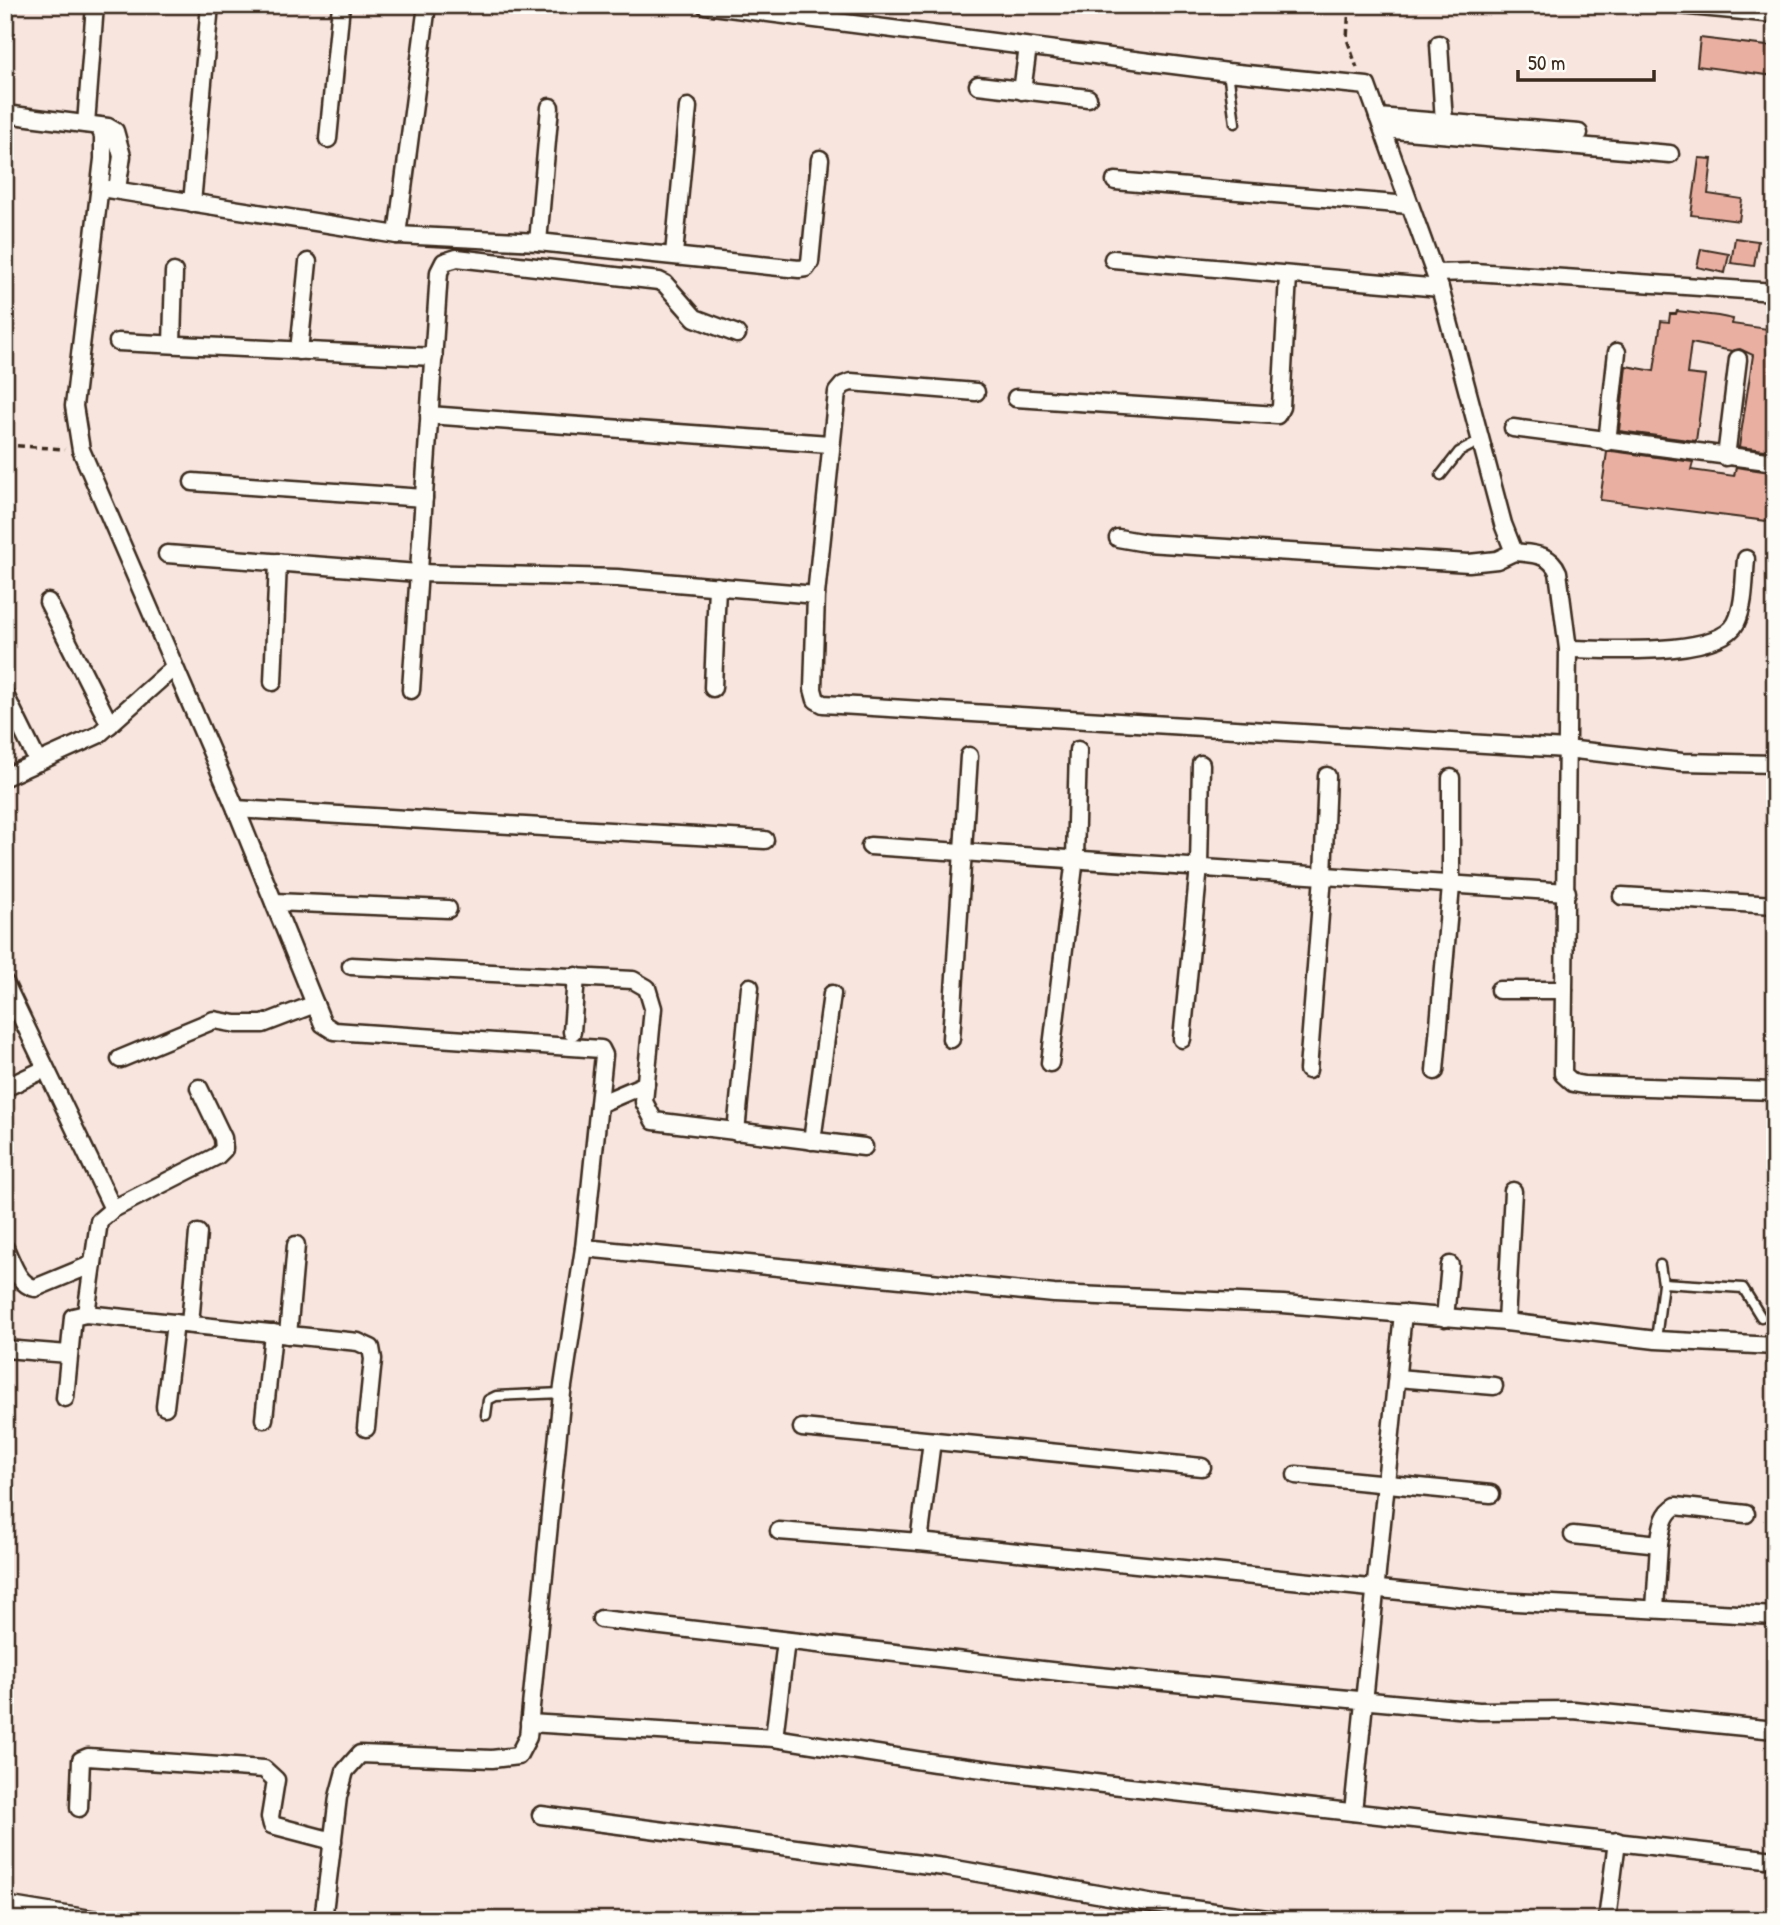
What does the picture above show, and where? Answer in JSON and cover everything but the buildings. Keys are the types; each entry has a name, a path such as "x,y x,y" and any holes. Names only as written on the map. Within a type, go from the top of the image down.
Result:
{"street":[{"path":"95,5 92,125 104,146 109,188 96,206 74,406 81,450 236,809 323,1024 334,1031 601,1049 604,1055 584,1248 562,1393 528,1737 518,1756 492,1759 360,1754 345,1771 338,1797 323,1920"},
{"path":"192,204 210,5"},
{"path":"328,139 341,5"},
{"path":"397,235 427,5"},
{"path":"705,5 787,11 1028,47 1367,86 1437,280 1496,503 1514,552"},
{"path":"1679,5 1775,14"},
{"path":"1438,44 1444,122"},
{"path":"1022,91 1028,47"},
{"path":"978,86 1088,98"},
{"path":"538,242 550,107"},
{"path":"674,254 688,107"},
{"path":"5,114 92,125"},
{"path":"1381,123 1444,122 1580,133"},
{"path":"1381,123 1670,154"},
{"path":"109,188 192,204 397,235 538,242 806,268 810,262 820,159"},
{"path":"1115,180 1409,205"},
{"path":"411,690 439,272 444,262 457,258 659,281 666,284 695,318 737,334"},
{"path":"1113,259 1288,276 1437,280 1474,272 1775,292"},
{"path":"299,351 308,262"},
{"path":"172,344 174,272"},
{"path":"1016,398 1277,415 1280,407 1288,276"},
{"path":"118,342 434,358"},
{"path":"1607,442 1617,352"},
{"path":"1726,457 1738,359"},
{"path":"976,392 851,382 843,385 838,392 830,444 816,595 813,690 816,700 823,704 1566,749 1682,762 1775,764"},
{"path":"429,415 830,444"},
{"path":"1513,428 1775,462"},
{"path":"193,482 424,498"},
{"path":"1118,538 1146,543 1469,563 1497,560 1514,552 1542,556 1555,565 1568,649 1563,1074 1573,1083 1775,1091"},
{"path":"167,554 418,573 617,578 816,595"},
{"path":"1568,649 1679,647 1707,643 1726,635 1735,626 1740,612 1745,559"},
{"path":"273,682 278,562"},
{"path":"713,688 717,586"},
{"path":"48,602 110,724"},
{"path":"5,777 98,735 173,668"},
{"path":"5,695 38,762"},
{"path":"1049,1063 1074,858 1078,750"},
{"path":"951,1039 969,756"},
{"path":"1182,1039 1199,867 1201,764"},
{"path":"1308,1070 1323,876 1327,776"},
{"path":"1435,1071 1451,886 1451,778"},
{"path":"236,809 765,840"},
{"path":"870,846 1567,892"},
{"path":"1622,896 1775,905"},
{"path":"274,902 448,909"},
{"path":"351,966 633,980 648,988 653,1009 644,1102 654,1121 863,1147"},
{"path":"572,1032 576,976"},
{"path":"5,984 12,1014 45,1069 113,1209"},
{"path":"736,1132 750,987"},
{"path":"1499,990 1564,990"},
{"path":"812,1141 832,994"},
{"path":"120,1059 214,1020 246,1025 263,1024 315,1004"},
{"path":"5,1088 45,1069"},
{"path":"599,1104 646,1084"},
{"path":"86,1314 99,1221 113,1209 217,1156 224,1149 223,1138 199,1088"},
{"path":"1506,1322 1513,1191"},
{"path":"165,1408 183,1324 198,1233"},
{"path":"264,1419 296,1245"},
{"path":"5,1248 21,1280 29,1287 36,1288 93,1264"},
{"path":"584,1248 1054,1294 1152,1301 1283,1304 1506,1322 1656,1340 1775,1346"},
{"path":"1445,1318 1450,1265"},
{"path":"1353,1812 1403,1313"},
{"path":"65,1398 73,1317 86,1314 358,1342 371,1348 373,1359 366,1428"},
{"path":"5,1349 68,1354"},
{"path":"1398,1378 1494,1386"},
{"path":"802,1428 1202,1467"},
{"path":"919,1542 932,1441"},
{"path":"1296,1475 1491,1494"},
{"path":"1655,1609 1659,1544 1663,1521 1669,1510 1676,1506 1746,1514"},
{"path":"779,1531 919,1542 1498,1601 1775,1616"},
{"path":"1573,1535 1659,1544"},
{"path":"601,1619 1077,1674 1479,1711 1573,1710 1775,1730"},
{"path":"774,1738 786,1641"},
{"path":"530,1723 774,1738 935,1763 1775,1860"},
{"path":"79,1808 80,1760 88,1757 264,1769 276,1780 270,1817 272,1825 333,1841"},
{"path":"541,1815 944,1867 1152,1912 1275,1920"},
{"path":"1607,1920 1617,1841"},
{"path":"5,1905 97,1920"}],"lane":[{"path":"1228,72 1235,123"},
{"path":"1441,475 1459,452 1480,441"},
{"path":"1656,1340 1663,1283 1660,1265"},
{"path":"1663,1283 1743,1288 1761,1317"},
{"path":"486,1415 488,1400 496,1396 562,1393"}],"path":[{"path":"1349,5 1347,39 1367,86"},
{"path":"5,445 81,450"}]}
